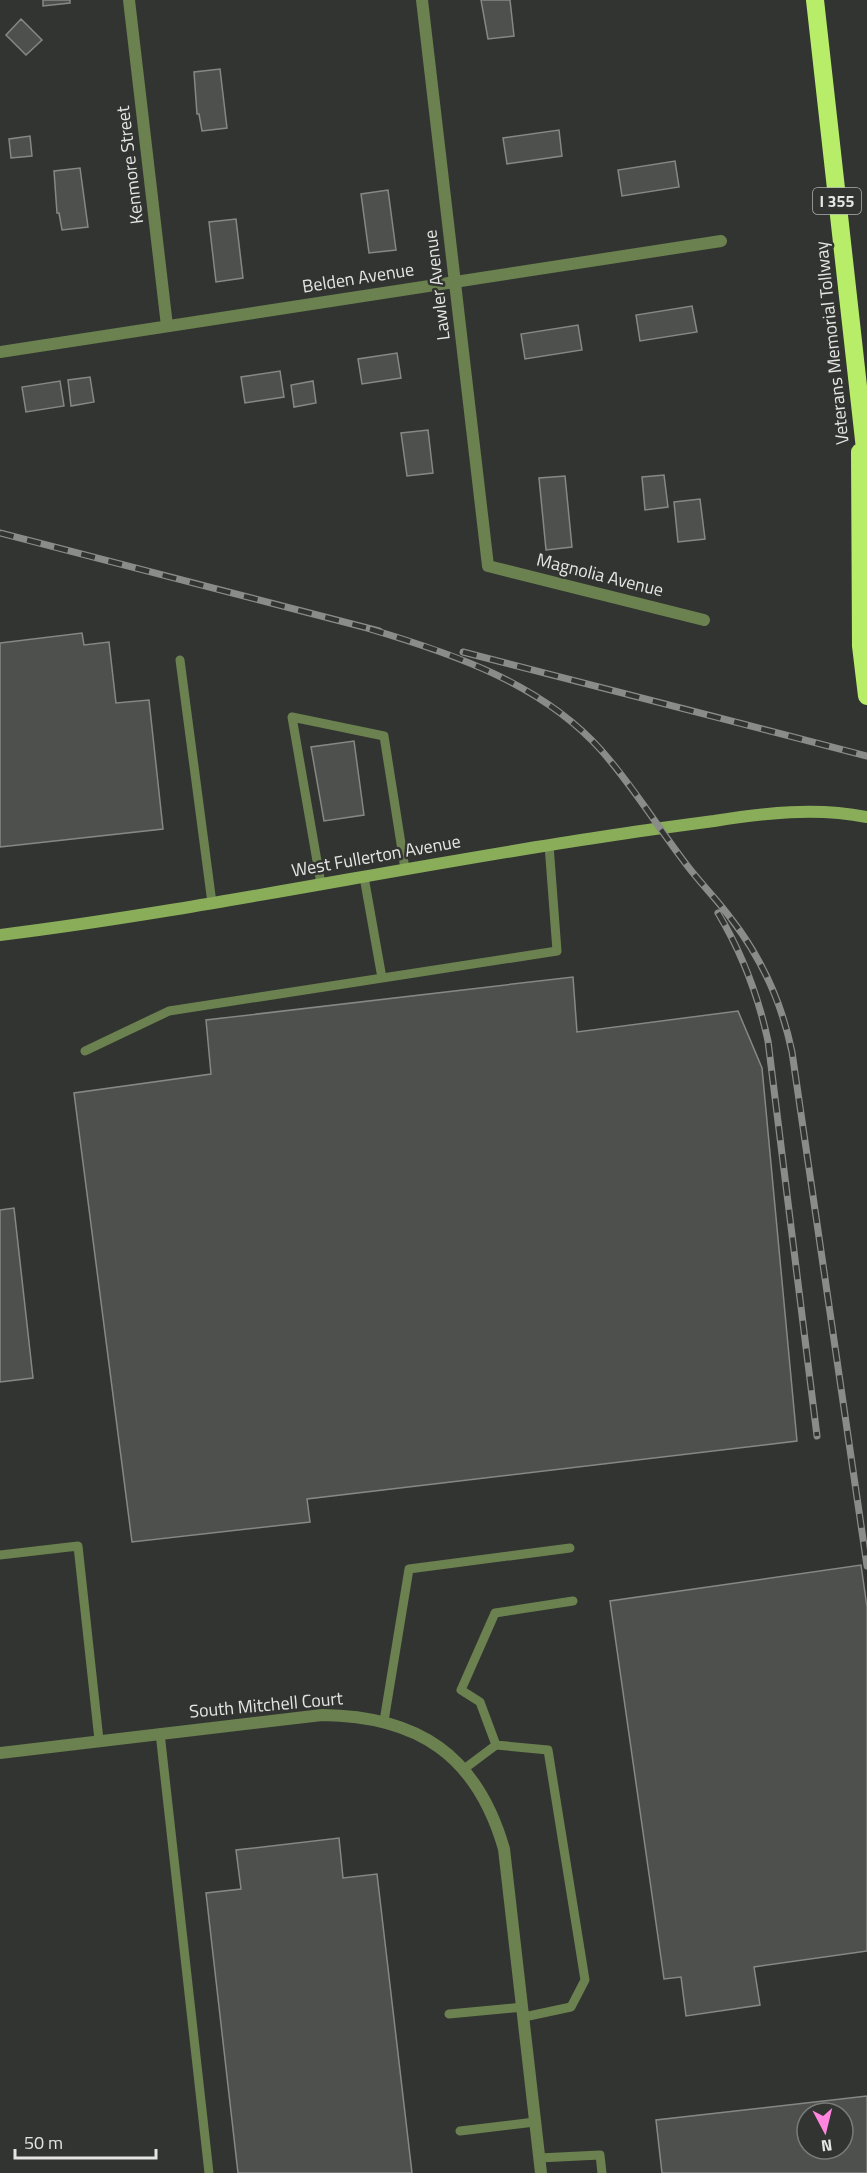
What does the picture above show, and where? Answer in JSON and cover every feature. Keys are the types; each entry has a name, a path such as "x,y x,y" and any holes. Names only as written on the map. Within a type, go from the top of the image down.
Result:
{"highway":[{"name":"Veterans Memorial Tollway","path":"815,0 867,466"},
{"path":"859,402 861,646 866,690"}],"street":[{"name":"Kenmore Street","path":"129,0 166,326"},
{"name":"Lawler Avenue","path":"422,0 488,566"},
{"name":"Belden Avenue","path":"0,352 721,241"},
{"name":"Magnolia Avenue","path":"488,566 704,620"},
{"name":"West Fullerton Avenue","path":"0,935 212,903 549,845 759,814 805,810 849,813 867,817"},
{"name":"South Mitchell Court","path":"0,1753 322,1715 363,1717 384,1721 409,1730 445,1750 464,1769 489,1807 504,1849 524,2012 540,2173"}],"lane":[{"path":"180,660 212,903"},
{"path":"321,884 292,717 384,736 405,869"},
{"path":"85,1051 169,1011 558,951 549,845"},
{"path":"364,877 382,978"},
{"path":"0,1555 78,1546 99,1740"},
{"path":"384,1721 409,1569 570,1548"},
{"path":"496,1745 480,1702 461,1690 495,1613 573,1601"},
{"path":"160,1733 209,2173"},
{"path":"449,2014 524,2012 572,2007 585,1980 548,1750 496,1745 464,1769"},
{"path":"460,2131 535,2122"},
{"path":"539,2158 600,2155 602,2173"}],"building":[{"path":"43,0 70,0 70,3 43,6"},
{"path":"481,0 510,0 514,36 488,39"},
{"path":"21,19 42,40 26,55 6,35"},
{"path":"220,69 227,128 202,131 199,114 197,114 194,72"},
{"path":"559,130 562,156 507,164 503,138"},
{"path":"30,136 32,156 11,158 9,139"},
{"path":"675,161 679,187 622,196 618,170"},
{"path":"80,168 88,227 62,230 59,213 57,213 54,171"},
{"path":"388,190 396,250 369,253 361,194"},
{"path":"236,219 243,278 216,282 209,222"},
{"path":"692,306 697,332 640,341 636,315"},
{"path":"578,325 582,350 525,359 521,334"},
{"path":"397,353 401,378 362,384 358,359"},
{"path":"280,371 284,397 245,403 241,377"},
{"path":"90,377 94,402 71,406 68,380"},
{"path":"60,381 64,406 26,412 22,387"},
{"path":"313,381 316,403 294,407 291,385"},
{"path":"428,430 433,473 407,476 401,433"},
{"path":"664,475 668,507 645,510 642,477"},
{"path":"565,476 572,547 546,550 539,478"},
{"path":"700,499 705,539 678,542 674,502"},
{"path":"82,633 84,645 109,642 116,703 149,700 163,829 0,847 0,643"},
{"path":"354,741 364,815 324,821 311,747"},
{"path":"573,977 577,1032 738,1011 762,1068 797,1441 307,1499 310,1522 132,1542 74,1093 211,1074 206,1020"},
{"path":"14,1208 33,1378 0,1382 0,1210"},
{"path":"861,1565 867,1607 867,1951 754,1967 760,2005 686,2016 681,1977 664,1979 610,1601"},
{"path":"339,1838 343,1878 377,1874 412,2173 238,2173 206,1893 241,1889 236,1850"},
{"path":"867,2096 867,2173 662,2173 656,2120 795,2104 795,2161 855,2161 855,2101 823,2101"}],"railway":[{"path":"0,533 379,631"},
{"path":"370,629 433,649 495,674 524,689 578,727 623,777 689,868 732,920 762,966 777,999 792,1052 867,1566"},
{"path":"463,652 867,756"},
{"path":"718,913 735,943 748,975 768,1041 817,1436"}]}
